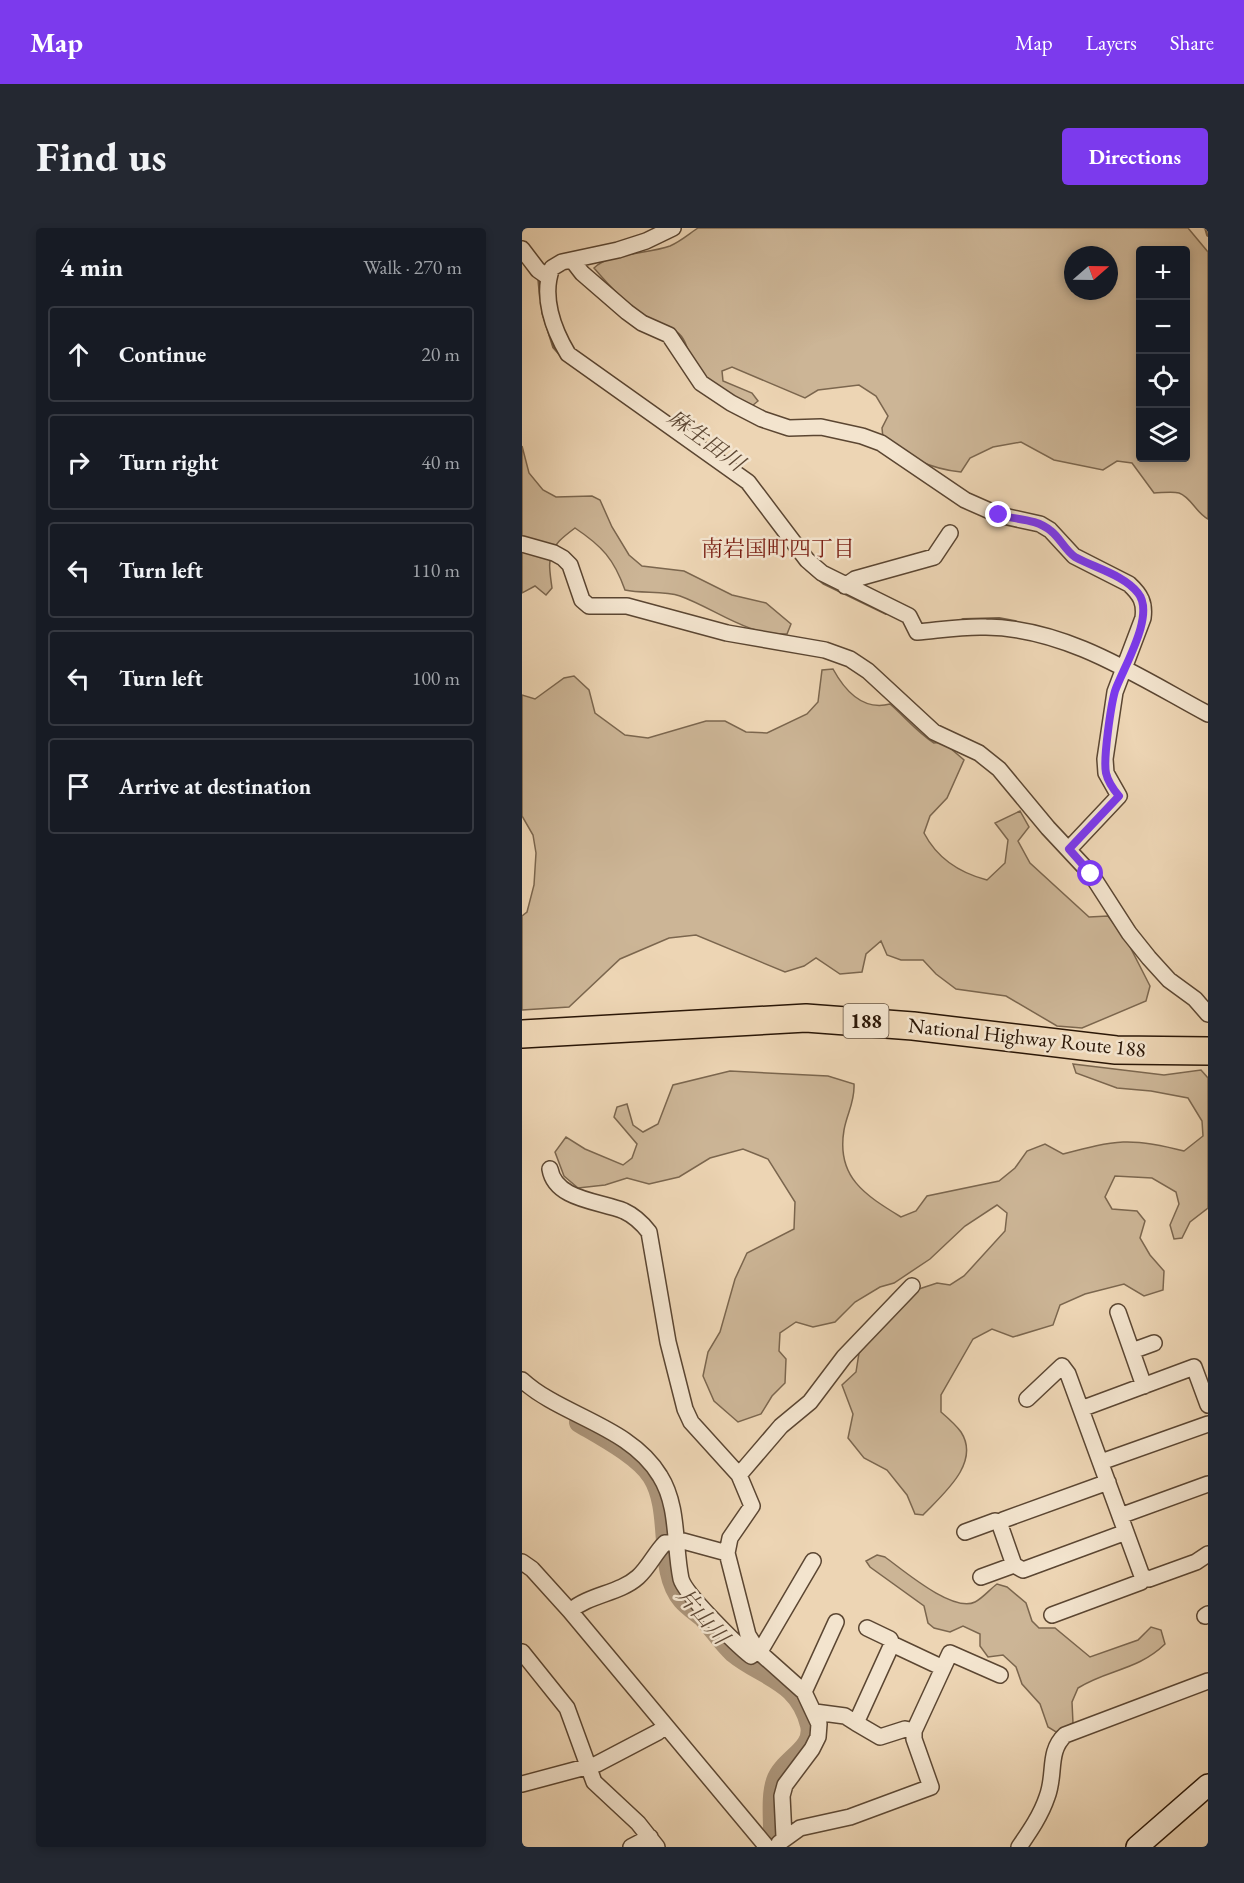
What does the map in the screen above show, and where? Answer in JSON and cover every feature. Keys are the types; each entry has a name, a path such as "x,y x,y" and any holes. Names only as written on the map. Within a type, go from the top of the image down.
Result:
{"highway":[{"name":"National Highway Route 188","path":"522,1034 806,1018 913,1026 1116,1050 1208,1051"}],"street":[{"path":"673,228 646,241 572,260 552,268 548,277 551,315 556,334 568,354 748,482 807,560 822,573 909,616 917,632 985,627 1013,629 1046,636 1082,649 1208,714"},
{"path":"522,249 529,260 548,277"},
{"path":"572,260 582,273 627,312 642,323 669,335 701,383 731,403 762,419 789,428 821,427 862,436 881,443 965,500 999,515 1040,524 1050,530 1074,556 1129,584 1142,598 1143,618 1115,692 1105,759 1108,779 1119,796 1069,849"},
{"path":"845,586 855,579 934,557 950,533"},
{"path":"522,544 563,558 570,565 582,600 589,606 627,606 727,633 825,650 850,659 868,671 934,732 979,753 999,770 1091,874 1149,958 1169,980 1195,999 1208,1014"},
{"path":"550,1169 552,1177 568,1192 624,1211 639,1220 649,1232 668,1342 685,1409 691,1422 739,1475 752,1506 730,1538 727,1553 748,1635 758,1651 804,1692 819,1724 818,1737 785,1785 782,1796 780,1842"},
{"path":"739,1475 781,1426 810,1402 844,1357 912,1286"},
{"path":"1118,1312 1144,1386"},
{"path":"1132,1351 1154,1343"},
{"path":"1027,1399 1062,1366 1068,1374 1144,1577 1142,1582 1052,1615"},
{"path":"1081,1408 1194,1367 1208,1405"},
{"path":"522,1380 620,1437 637,1450 660,1475 667,1491 672,1541 681,1579 692,1599 721,1625 736,1645 751,1656 758,1651 813,1561"},
{"path":"1101,1462 1208,1424"},
{"path":"1108,1482 1003,1520 1000,1526 1014,1565 1023,1570 1126,1533"},
{"path":"1120,1516 1208,1484"},
{"path":"965,1532 995,1521 1002,1523"},
{"path":"672,1541 727,1553"},
{"path":"570,1611 594,1598 623,1587 639,1576 672,1541"},
{"path":"1144,1577 1149,1579 1196,1562 1208,1554"},
{"path":"522,1562 537,1574 570,1611 767,1847"},
{"path":"981,1577 1014,1565"},
{"path":"804,1692 836,1622"},
{"path":"867,1628 890,1639 892,1644 943,1668"},
{"path":"856,1723 892,1644"},
{"path":"522,1652 567,1708 587,1767 604,1794 653,1842"},
{"path":"780,1842 800,1828 850,1817 931,1787 914,1739 914,1731 950,1653 1000,1675"},
{"path":"1019,1847 1041,1813 1049,1794 1053,1751 1065,1735 1208,1681"},
{"path":"815,1712 845,1716 880,1737 905,1729 914,1731"},
{"path":"522,1784 587,1767 658,1732 665,1726"},
{"path":"1137,1847 1208,1785"},
{"path":"631,1847 653,1842"}],"shaded area":[{"path":"698,228 1188,228 1208,252 1208,519 1179,493 1154,493 1132,463 1117,461 1103,470 1054,460 1021,442 993,447 970,458 961,472 929,465 901,451 883,438 882,428 888,416 876,396 859,385 818,390 805,398 732,367 722,371 723,381 752,393 758,401 752,406 727,395 711,385 698,372 680,335 635,309 613,290 594,268 609,259 661,249 681,240"},
{"path":"522,446 529,473 543,490 556,497 592,496 600,500 612,527 629,555 642,566 684,571 732,595 766,603 791,624 787,634 758,631 674,594 625,590 606,554 575,528 559,541 552,553 550,567 552,588 546,595 535,586 522,593"},
{"path":"833,669 849,692 863,702 871,705 890,704 928,739 934,743 943,742 964,760 947,798 930,816 924,833 936,850 959,869 987,880 1005,863 1008,840 995,823 1020,811 1029,827 1018,841 1030,863 1089,917 1108,916 1127,941 1150,986 1146,1001 1082,1028 1057,1026 1006,996 956,989 936,974 923,960 901,960 887,955 881,941 866,954 862,972 840,974 816,958 804,966 785,972 696,935 669,938 620,959 569,1007 522,1010 522,916 527,912 534,885 536,853 533,835 522,816 522,695 535,699 564,678 574,676 589,690 595,713 625,735 648,738 706,721 725,721 746,732 767,733 807,714 818,702 822,670"},
{"path":"1073,1064 1164,1075 1201,1070 1208,1078 1208,1208 1190,1222 1182,1238 1174,1239 1170,1225 1179,1204 1176,1192 1152,1178 1115,1176 1105,1197 1112,1209 1137,1211 1145,1221 1140,1238 1150,1255 1164,1271 1163,1290 1144,1296 1124,1284 1085,1294 1060,1305 1053,1325 1013,1337 992,1329 973,1339 941,1395 941,1412 961,1432 966,1444 963,1466 949,1488 923,1515 915,1514 907,1495 887,1470 864,1458 848,1438 853,1414 842,1385 856,1372 859,1353 896,1310 916,1290 937,1283 950,1285 964,1276 1005,1231 1007,1213 997,1205 965,1226 930,1259 894,1283 880,1287 855,1302 835,1322 813,1327 796,1322 780,1333 779,1351 786,1359 785,1383 772,1396 761,1414 738,1422 714,1401 703,1376 708,1352 720,1332 735,1279 747,1253 794,1229 795,1202 768,1159 743,1149 710,1158 679,1177 649,1184 627,1178 605,1185 578,1188 564,1176 555,1152 566,1137 585,1149 623,1165 632,1158 637,1144 614,1117 617,1107 627,1104 633,1125 643,1132 658,1124 673,1085 730,1071 828,1076 854,1084 852,1102 844,1130 844,1160 856,1183 865,1192 901,1217 916,1211 927,1196 999,1181 1015,1168 1027,1151 1045,1144 1063,1154 1123,1142 1150,1144 1184,1151 1203,1136 1202,1121 1188,1098 1117,1088 1076,1073"},
{"path":"877,1555 885,1557 942,1596 966,1604 975,1602 997,1584 1007,1587 1026,1603 1032,1621 1039,1628 1055,1628 1090,1657 1138,1640 1151,1627 1161,1630 1165,1644 1144,1660 1078,1688 1072,1702 1073,1723 1056,1732 1048,1727 1040,1704 1022,1684 1016,1667 1003,1655 988,1657 980,1646 980,1634 963,1626 950,1632 934,1628 928,1623 924,1606 870,1567 866,1561"}],"waterway":[{"path":"1206,228 1208,235"},
{"name":"麻生田川","path":"539,277 541,298"},
{"name":"麻生田川","path":"543,312 554,347 562,356"},
{"name":"麻生田川","path":"807,569 824,583 886,613"},
{"name":"麻生田川","path":"963,620 999,619 1015,622"},
{"name":"片山川","path":"580,1422 630,1453 653,1476 660,1490 671,1572 675,1587 683,1599 704,1617 734,1652 789,1688 806,1710 812,1734 805,1748 786,1767 777,1781 774,1799 774,1831"}],"district":[{"name":"南岩国町四丁目","path":"778,548"}],"route":[{"path":"999,515 1040,524 1050,530 1074,556 1129,584 1142,598 1143,618 1115,692 1105,759 1110,785 1119,796 1069,849 1091,874"}]}
